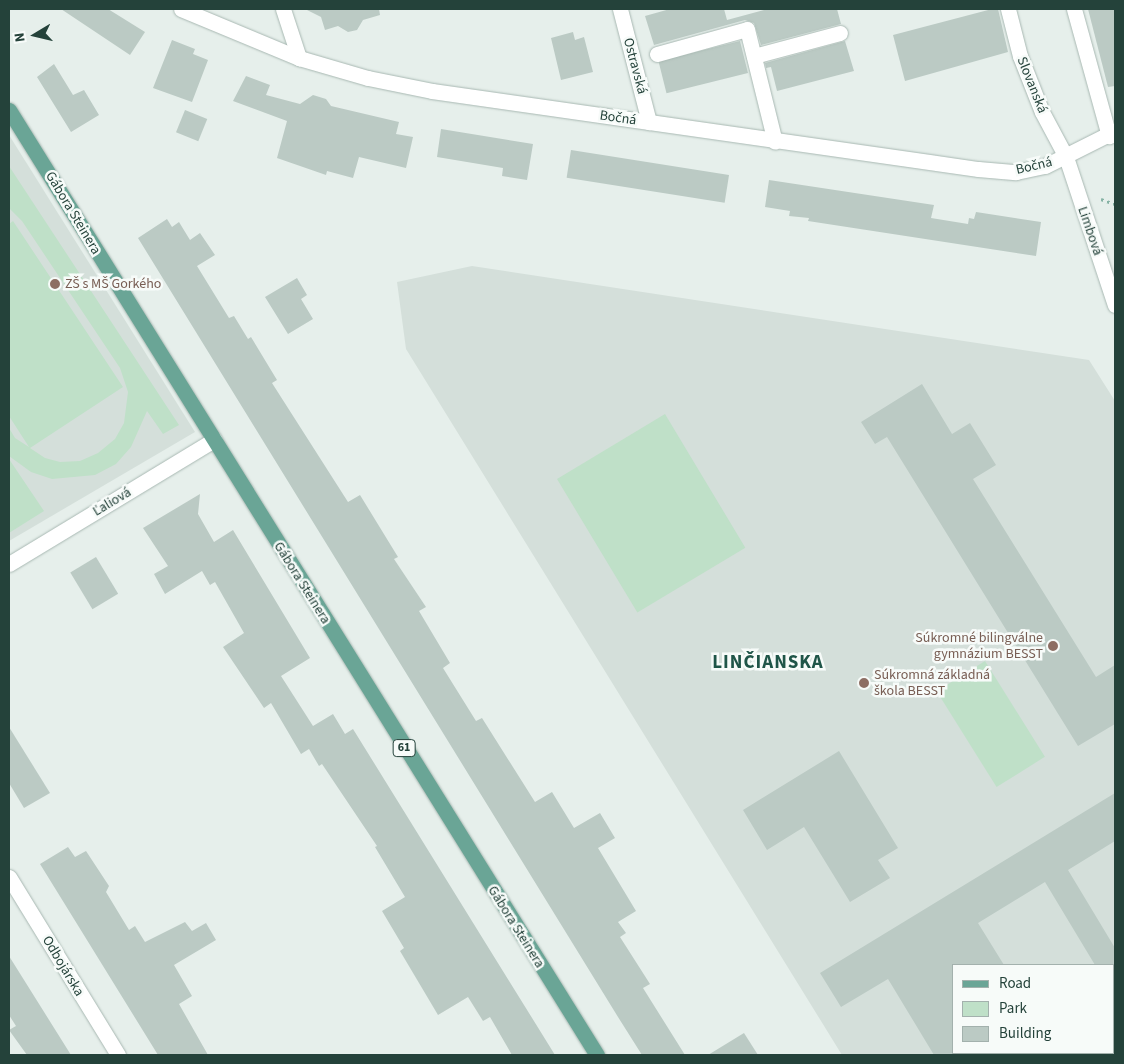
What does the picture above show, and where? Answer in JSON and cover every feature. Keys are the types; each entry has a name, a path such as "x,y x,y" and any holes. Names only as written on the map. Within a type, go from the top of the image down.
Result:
{"main road":[{"name":"Gábora Steinera","path":"9,110 597,1055"}],"street":[{"name":"Bočná","path":"181,9 299,58 338,70 432,91 775,142 1016,172 1045,166 1112,134"},
{"path":"283,9 299,58"},
{"name":"Ostravská","path":"620,9 649,122"},
{"name":"Slovanská","path":"1008,9 1023,64 1042,112 1066,157"},
{"path":"1074,9 1112,134"},
{"path":"657,54 747,29 775,142"},
{"path":"754,56 840,33"},
{"name":"Limbová","path":"1066,157 1115,305"},
{"name":"Ľaliová","path":"9,564 214,440"},
{"name":"Odbojárska","path":"9,877 118,1055"}],"path":[{"path":"1096,198 1115,204"}],"shaded area":[{"name":"ZŠ s MŠ Gorkého","path":"9,135 195,432 9,541"},
{"name":"Súkromná základná škola BESST","path":"472,266 1089,360 1115,401 1115,1055 842,1055 406,349 397,282"}],"green space":[{"path":"9,166 179,425 163,434 147,411 131,447 116,464 95,475 52,479 31,472 9,456 9,428 15,438 29,447 9,416 9,224 13,221 123,387 30,448 45,458 60,462 80,461 98,453 115,439 124,423 128,392 120,368 22,221 9,208"},
{"path":"665,414 745,548 637,613 557,479"},
{"path":"9,459 44,511 9,533"},
{"path":"985,661 1045,757 997,787 937,691"}],"building":[{"path":"61,9 108,9 145,32 130,55"},
{"path":"305,9 379,9 380,15 363,20 357,30 348,32 338,26 325,30 321,17"},
{"path":"670,9 724,9 727,20 768,9 837,9 841,24 761,45 754,23 745,20 654,45 645,16"},
{"path":"998,9 1008,52 905,81 893,35"},
{"path":"1088,9 1115,9 1115,86 1108,87"},
{"path":"573,32 575,40 584,37 593,72 561,80 551,38"},
{"path":"172,40 195,49 193,54 208,60 192,102 153,88"},
{"path":"740,41 748,73 666,93 658,61"},
{"path":"845,41 854,71 777,91 771,67 766,68 765,63"},
{"path":"54,64 73,95 84,90 99,115 71,132 37,77"},
{"path":"246,76 270,85 266,95 300,104 313,95 326,99 331,106 399,122 396,134 413,137 406,168 359,157 353,178 327,171 326,175 277,158 287,121 233,101"},
{"path":"185,110 207,119 198,141 176,132"},
{"path":"441,129 533,144 527,180 502,176 503,168 437,157"},
{"path":"571,150 729,175 725,203 567,178"},
{"path":"769,180 934,205 931,218 968,224 969,218 974,219 976,212 1041,222 1036,256 808,221 809,218 789,216 790,211 765,207"},
{"path":"167,219 172,227 179,222 190,240 200,233 215,255 197,266 229,318 234,316 248,339 251,337 277,380 272,383 348,502 360,495 398,557 394,559 426,607 419,611 450,663 443,668 476,721 482,718 535,802 552,792 574,828 600,813 615,838 598,848 636,911 618,922 626,933 620,937 650,984 643,988 685,1055 642,1055 618,1017 138,238"},
{"path":"297,278 307,295 301,299 313,319 288,334 265,297"},
{"path":"922,384 952,434 970,423 996,465 973,479 1096,677 1115,665 1115,724 1078,746 887,437 875,444 861,422"},
{"path":"200,494 198,514 214,542 233,530 310,658 281,676 313,726 333,714 345,734 353,729 555,1055 512,1055 490,1017 483,1021 468,997 438,1015 400,951 404,948 382,911 405,897 375,847 377,846 322,764 319,766 309,749 301,754 271,703 264,708 223,647 244,633 215,582 210,585 202,571 165,594 154,574 168,566 143,528"},
{"path":"96,557 118,594 92,609 70,572"},
{"path":"9,727 50,793 24,808 9,783"},
{"path":"839,751 898,848 878,860 890,878 850,902 804,827 767,850 743,810"},
{"path":"1115,793 1115,841 1068,870 1115,948 1115,965 1094,964 1045,882 978,923 1003,964 952,964 953,1055 934,1055 888,979 841,1007 820,973"},
{"path":"68,847 75,857 86,851 109,886 106,892 129,930 135,926 145,942 185,922 192,931 206,923 216,940 174,965 192,996 179,1004 208,1055 158,1055 40,864"},
{"path":"9,956 71,1055 27,1055 9,1030 16,1026 9,1015"},
{"path":"744,1033 758,1055 708,1055"}],"place":[{"name":"ZŠ s MŠ Gorkého","path":"55,284"},
{"name":"Súkromné bilingválne gymnázium BESST","path":"1053,646"},
{"name":"Súkromná základná škola BESST","path":"864,683"}],"district":[{"name":"LINČIANSKA","path":"768,663"}]}
